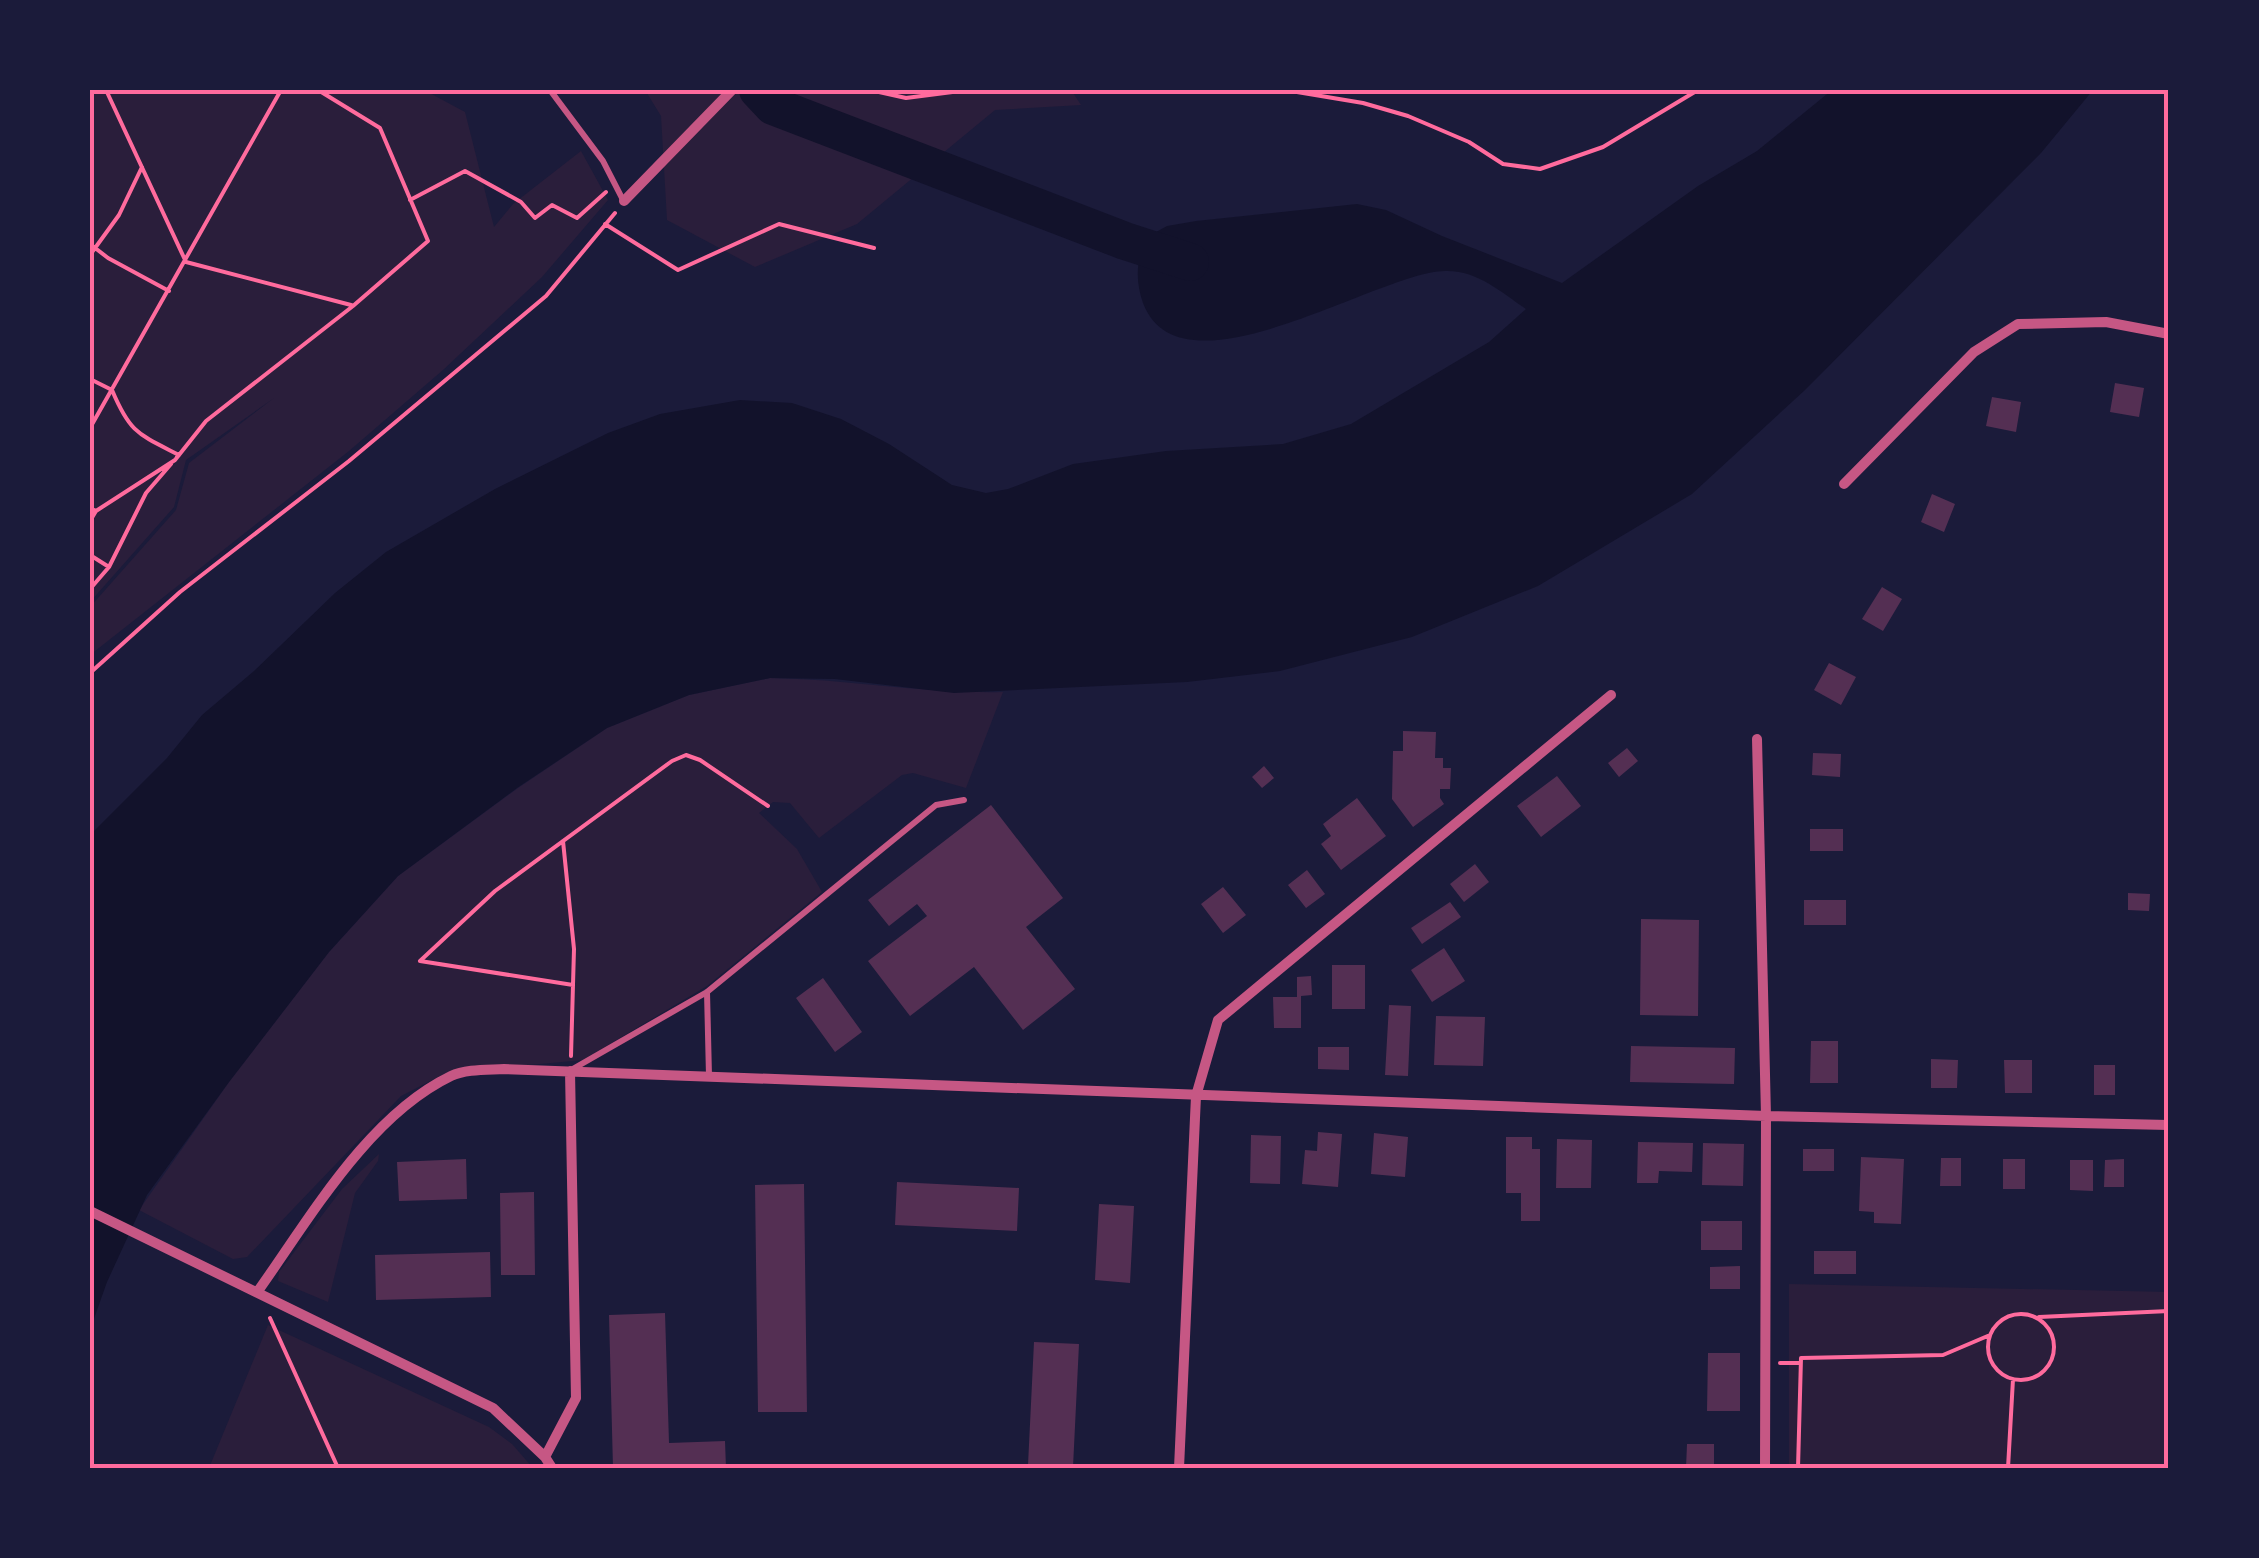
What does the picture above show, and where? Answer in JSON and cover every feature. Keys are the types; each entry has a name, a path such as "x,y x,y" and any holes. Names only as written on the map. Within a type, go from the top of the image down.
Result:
{"street":[{"path":"624,201 732,90"},
{"path":"1844,484 1974,352 2018,324 2106,322 2169,334"},
{"path":"1179,1468 1196,1096 1218,1020 1611,695"},
{"path":"1757,739 1766,1116 1764,1468"},
{"path":"258,1291 355,1157 386,1124 454,1074 504,1068 1766,1116 2169,1126"},
{"path":"545,1457 576,1398 570,1071"},
{"path":"90,1211 492,1408 552,1468"}],"lane":[{"path":"550,90 576,122 624,201"},
{"path":"570,1071 708,992 936,805 964,800"},
{"path":"708,992 710,1076"}],"path":[{"path":"106,90 186,262"},
{"path":"90,428 281,90"},
{"path":"90,589 109,568 146,492 206,421 428,242 380,128 318,90"},
{"path":"870,90 906,98 968,90"},
{"path":"1285,90 1362,103 1408,116 1469,142 1503,164 1540,169 1603,146 1698,90"},
{"path":"90,256 92,246 119,214 142,167"},
{"path":"410,200 465,171 520,202 534,218 552,205 576,218 616,184"},
{"path":"90,673 180,592 349,461 546,296 624,201"},
{"path":"605,224 678,270 778,224 874,248"},
{"path":"92,246 169,291"},
{"path":"186,262 353,306"},
{"path":"90,379 112,390 126,422 141,436 177,457"},
{"path":"90,520 93,510 177,457"},
{"path":"90,468 90,477"},
{"path":"90,555 109,568"},
{"path":"573,985 420,961 494,891 672,761 686,755 700,760 768,806"},
{"path":"563,839 574,949 570,1071"},
{"path":"258,1291 338,1468"},
{"path":"1798,1468 1801,1358 1943,1355 1990,1334 2004,1318 2015,1314 2036,1317 2169,1312"},
{"path":"1990,1334 1988,1346 1994,1367 2013,1379 2034,1377 2049,1363 2053,1353 2050,1332 2036,1317"},
{"path":"2008,1468 2013,1379"}],"shaded area":[{"path":"90,90 424,90 465,112 494,227 513,204 581,151 608,200 542,277 443,370 349,451 90,655 90,607 176,510 189,463 274,398 186,460 174,507 90,602"},
{"path":"645,90 1071,90 1081,105 995,110 857,224 755,267 667,220 661,116"},
{"path":"1832,90 2093,90 2041,153 1805,390 1692,494 1538,586 1412,637 1280,671 1187,682 954,693 835,679 770,678 689,695 607,728 517,788 398,876 329,952 147,1195 107,1282 90,1330 90,835 167,758 202,715 335,593 386,552 495,489 608,433 660,414 740,400 792,403 841,419 889,444 952,485 986,493 1008,489 1073,464 1166,451 1283,444 1351,424 1489,342 1526,309 1478,278 1445,271 1414,277 1283,325 1238,337 1197,340 1164,330 1143,303 1138,270 1147,237 1167,226 1196,221 1357,204 1386,210 1562,283 1698,186 1757,151"},
{"path":"770,678 1003,692 966,788 913,773 902,775 819,838 790,803 773,802 759,813 797,849 822,892 707,986 583,1060 446,1073 401,1096 247,1257 233,1259 139,1210 229,1082 329,952 398,876 607,728 689,695"},
{"path":"379,1154 355,1193 328,1302 278,1281 279,1272 342,1189"},
{"path":"1789,1284 2169,1292 2169,1468 1789,1468"},
{"path":"268,1325 489,1427 512,1444 533,1468 209,1468"}],"building":[{"path":"2115,383 2144,388 2139,417 2110,412"},
{"path":"1992,397 2021,402 2016,432 1986,426"},
{"path":"1932,494 1955,504 1944,532 1921,522"},
{"path":"1882,587 1902,599 1883,631 1862,619"},
{"path":"1829,663 1856,677 1841,705 1814,690"},
{"path":"1403,731 1436,732 1435,758 1443,758 1443,768 1451,768 1450,789 1440,789 1444,804 1413,827 1392,799 1393,751 1403,751"},
{"path":"1627,748 1638,761 1619,777 1608,763"},
{"path":"1813,753 1841,754 1840,777 1812,775"},
{"path":"1264,766 1274,778 1262,788 1252,777"},
{"path":"1557,776 1581,806 1541,837 1517,806"},
{"path":"1357,798 1386,836 1341,870 1321,844 1331,836 1323,824"},
{"path":"991,805 1063,898 1026,927 1075,989 1023,1030 974,967 910,1016 868,961 927,916 917,904 889,926 868,900"},
{"path":"1810,829 1843,829 1843,851 1810,851"},
{"path":"1475,864 1489,882 1464,902 1450,884"},
{"path":"1307,870 1325,894 1306,908 1288,885"},
{"path":"1223,887 1246,915 1223,933 1201,904"},
{"path":"2128,893 2150,894 2149,911 2128,910"},
{"path":"1804,900 1846,900 1846,925 1804,925"},
{"path":"1450,902 1461,917 1422,944 1411,928"},
{"path":"1641,919 1699,920 1698,1016 1640,1015"},
{"path":"1444,948 1465,981 1432,1002 1411,970"},
{"path":"1332,965 1365,965 1365,1009 1332,1009"},
{"path":"1311,976 1312,995 1301,996 1301,1028 1274,1028 1273,997 1297,997 1297,977"},
{"path":"823,978 862,1032 835,1052 796,998"},
{"path":"1389,1005 1411,1006 1408,1076 1385,1075"},
{"path":"1436,1016 1485,1017 1483,1066 1434,1065"},
{"path":"1811,1041 1838,1041 1838,1083 1810,1083"},
{"path":"1631,1046 1735,1048 1734,1084 1630,1082"},
{"path":"1318,1047 1349,1047 1349,1070 1318,1069"},
{"path":"1931,1059 1958,1060 1957,1088 1931,1088"},
{"path":"2004,1060 2032,1060 2032,1093 2005,1093"},
{"path":"2094,1065 2115,1065 2115,1095 2094,1095"},
{"path":"1318,1132 1342,1134 1338,1187 1302,1184 1305,1150 1317,1151"},
{"path":"1374,1133 1408,1137 1405,1177 1371,1174"},
{"path":"1251,1135 1281,1136 1280,1184 1250,1183"},
{"path":"1506,1137 1532,1137 1532,1149 1540,1149 1540,1221 1521,1221 1521,1193 1506,1193"},
{"path":"1557,1139 1592,1140 1591,1188 1556,1188"},
{"path":"1638,1142 1693,1143 1692,1172 1659,1171 1658,1183 1637,1183"},
{"path":"1703,1143 1744,1144 1743,1186 1702,1185"},
{"path":"1803,1149 1834,1149 1834,1171 1803,1171"},
{"path":"1861,1157 1904,1159 1901,1224 1874,1223 1874,1212 1859,1211"},
{"path":"1941,1158 1961,1158 1961,1186 1940,1186"},
{"path":"466,1159 467,1199 399,1201 397,1162"},
{"path":"2003,1159 2025,1159 2025,1189 2003,1189"},
{"path":"2124,1159 2124,1187 2104,1187 2105,1160"},
{"path":"2070,1160 2093,1160 2093,1191 2070,1190"},
{"path":"897,1182 1019,1188 1017,1231 895,1225"},
{"path":"804,1184 807,1412 758,1412 755,1185"},
{"path":"534,1192 535,1275 501,1275 500,1193"},
{"path":"1099,1204 1134,1206 1130,1283 1095,1280"},
{"path":"1701,1221 1742,1221 1742,1250 1701,1250"},
{"path":"1814,1251 1856,1251 1856,1274 1814,1274"},
{"path":"490,1252 491,1297 376,1300 375,1255"},
{"path":"1740,1266 1740,1289 1710,1289 1710,1267"},
{"path":"665,1313 669,1443 725,1441 726,1468 613,1468 609,1315"},
{"path":"1034,1342 1079,1344 1073,1467 1028,1465"},
{"path":"1708,1353 1740,1353 1740,1411 1707,1411"},
{"path":"1687,1444 1714,1444 1714,1468 1686,1468"}],"waterway":[{"path":"758,90 773,106 1125,241 1190,262"}]}
